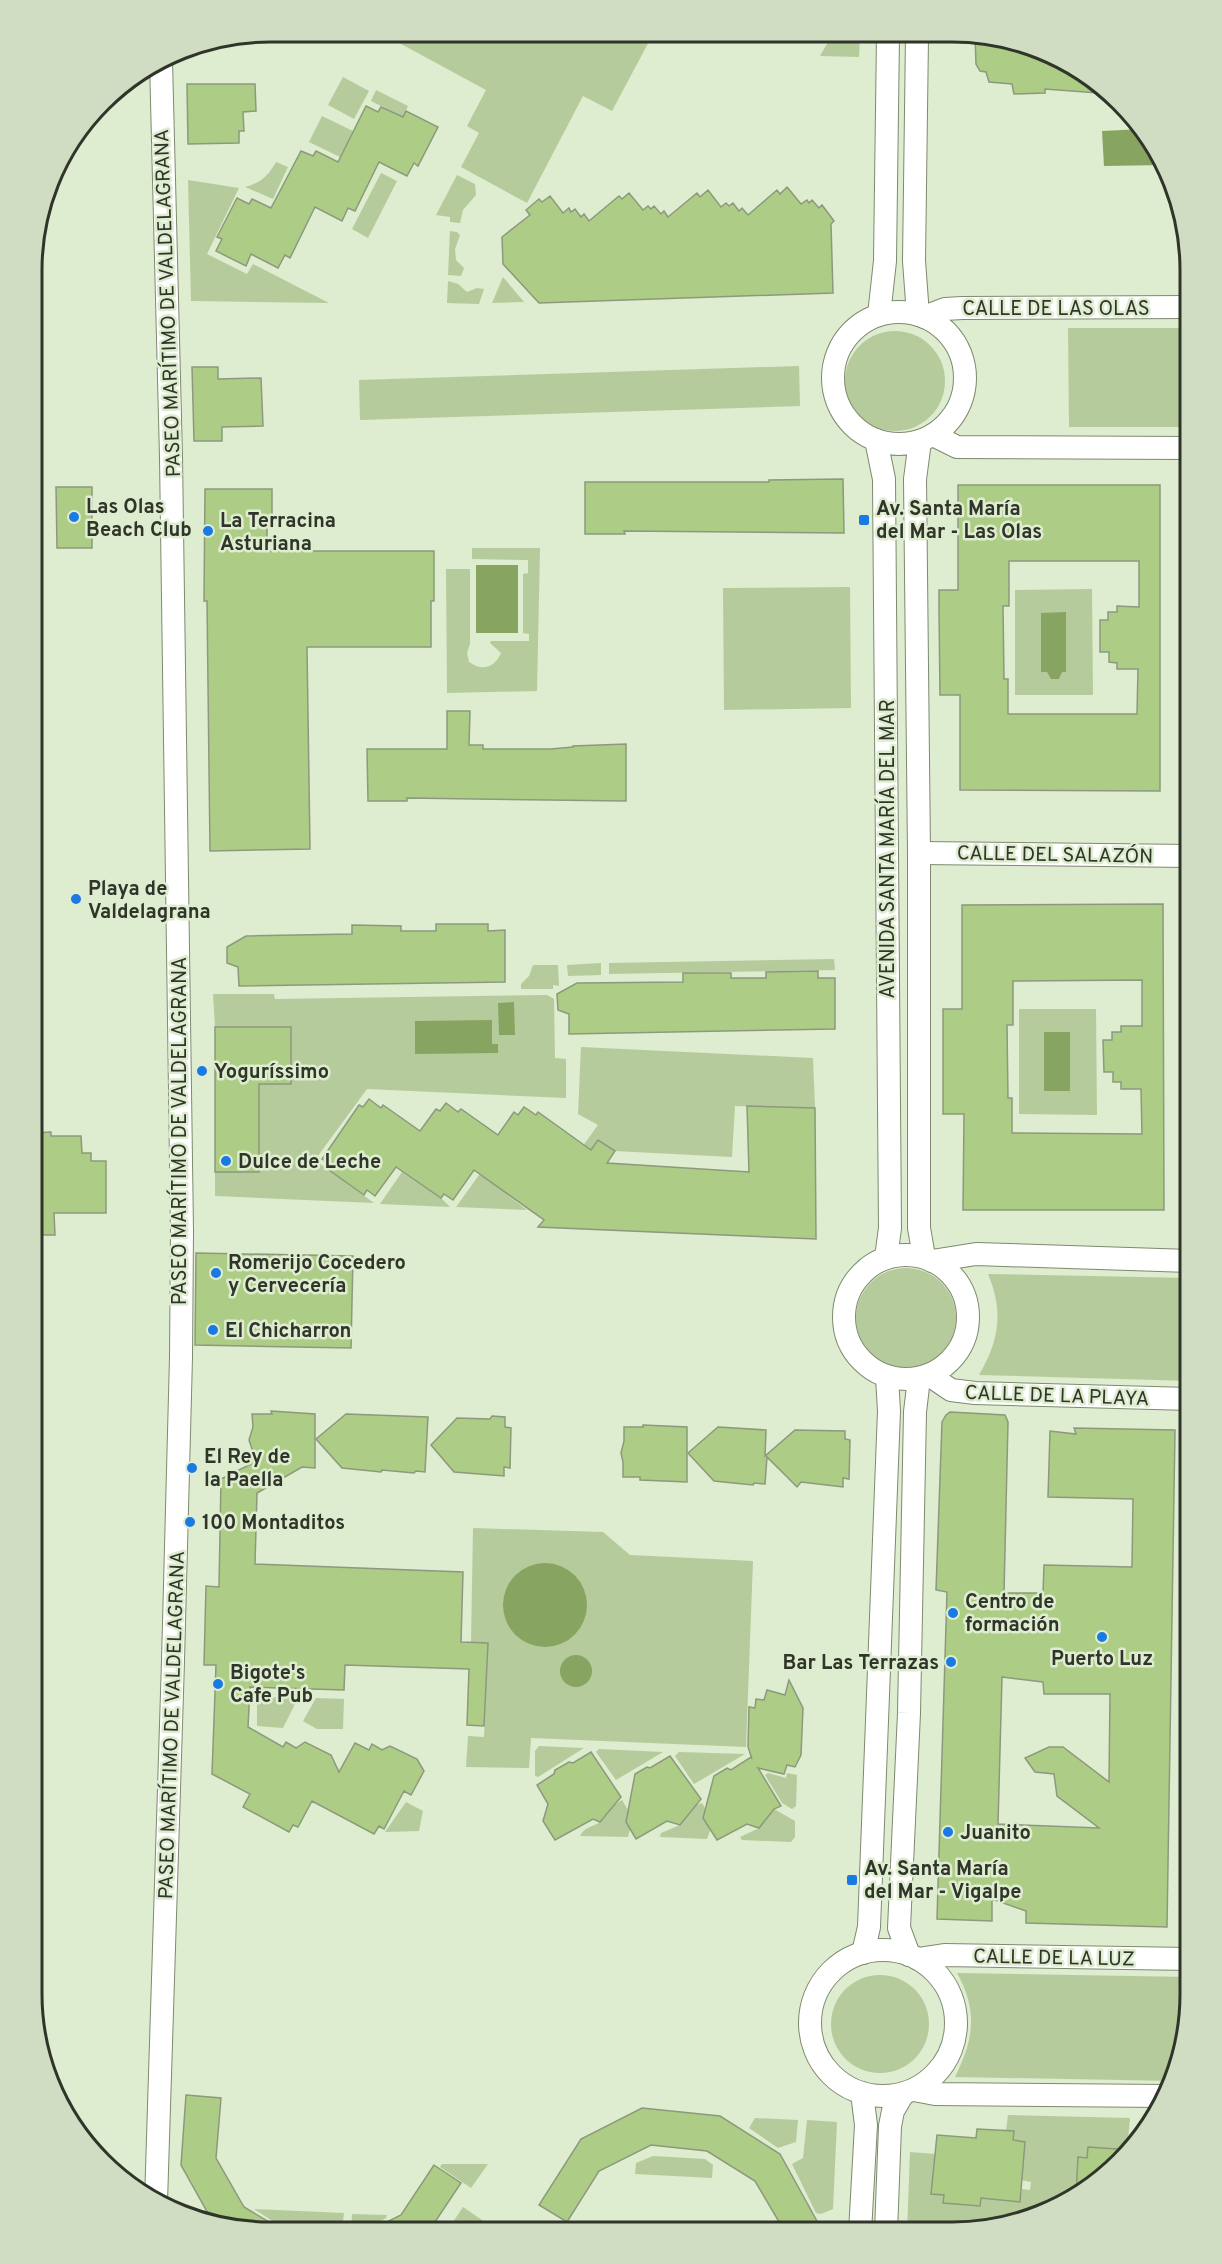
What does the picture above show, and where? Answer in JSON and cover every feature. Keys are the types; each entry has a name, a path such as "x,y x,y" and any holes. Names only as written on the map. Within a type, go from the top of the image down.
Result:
{"street":[{"path":"879,315 885,261 888,42"},
{"path":"917,42 914,261 921,316"},
{"name":"PASEO MARÍTIMO DE VALDELAGRANA","path":"156,2192 174,1662 182,1242 171,457 161,69"},
{"name":"PASEO MARÍTIMO DE VALDELAGRANA","path":"142,2183 158,1696 169,1231 158,458 147,77"},
{"name":"CALLE DE LAS OLAS","path":"921,316 945,309 962,308 1180,307"},
{"path":"898,312 921,316 942,328 955,344 963,363 965,384 960,404 949,421 927,438 906,444 876,441 849,422 838,404 833,384 834,363 842,344 856,328 879,315 898,312"},
{"path":"927,438 957,447 1180,448"},
{"name":"AVENIDA SANTA MARÍA DEL MAR","path":"927,438 915,479 919,853 919,1228 928,1259"},
{"name":"AVENIDA SANTA MARÍA DEL MAR","path":"876,441 884,479 886,891 891,1228 886,1258"},
{"name":"CALLE DEL SALAZÓN","path":"919,853 1180,856"},
{"path":"905,1254 928,1259 948,1270 959,1284 967,1301 969,1319 966,1337 957,1353 945,1366 924,1377 903,1380 887,1377 864,1364 853,1351 846,1335 843,1318 845,1301 852,1285 862,1272 876,1262 905,1254"},
{"path":"928,1259 976,1254 1180,1262"},
{"path":"863,1953 869,1927 889,1412 887,1377"},
{"path":"914,1957 899,1928 909,1713 915,1412 924,1377"},
{"name":"CALLE DE LA PLAYA","path":"924,1377 951,1390 975,1393 1180,1399"},
{"path":"885,2222 890,2126 893,2110 908,2092 933,2077 947,2059 955,2038 956,2015 950,1992 937,1974 914,1957 894,1951 863,1953 840,1964 823,1982 813,2004 810,2029 816,2053 830,2074 850,2089 883,2097 908,2092 1157,2096"},
{"name":"CALLE DE LA LUZ","path":"914,1957 944,1955 1180,1959"},
{"path":"861,2222 866,2125 862,2093"}],"shaded area":[{"path":"397,42 649,42 612,111 583,96 527,203 461,167 479,133 467,126 486,90"},
{"path":"828,42 860,42 859,57 820,56"},
{"path":"343,77 369,91 354,119 328,105"},
{"path":"376,90 408,106 403,117 371,101"},
{"path":"322,116 353,131 340,157 309,142"},
{"path":"1132,130 1155,165 1104,166 1102,131"},
{"path":"276,162 288,167 273,199 245,187 264,178"},
{"path":"381,173 397,181 368,238 352,229"},
{"path":"457,175 475,184 476,195 463,210 460,223 450,222 450,217 436,215"},
{"path":"188,180 239,188 207,254 247,274 253,264 329,303 191,301"},
{"path":"450,231 460,235 455,249 456,260 464,268 461,276 448,275"},
{"path":"503,277 524,302 492,303"},
{"path":"448,281 458,284 467,292 477,288 484,289 479,304 447,303"},
{"path":"1068,328 1180,328 1180,427 1069,427"},
{"path":"895,331 914,335 931,345 941,362 945,381 941,400 931,417 914,427 895,431 876,427 859,417 849,400 845,381 849,362 859,345 876,335"},
{"path":"799,366 800,406 360,420 359,380"},
{"path":"472,548 540,548 537,691 447,693 446,569 470,569 470,644 467,653 469,662 479,667 492,665 501,653 490,643 491,641 529,641 529,634 523,633 523,574 528,573 528,560 472,559"},
{"path":"476,565 518,565 518,633 476,633"},
{"path":"850,587 851,708 724,710 723,588"},
{"path":"1092,589 1093,695 1015,695 1015,590"},
{"path":"1066,612 1066,672 1062,672 1059,679 1051,679 1047,672 1041,672 1041,613"},
{"path":"834,959 835,970 609,974 609,963"},
{"path":"601,963 601,975 568,976 567,965"},
{"path":"533,965 558,965 559,986 553,985 553,989 521,989 521,984 529,976"},
{"path":"213,994 274,994 275,999 547,995 554,999 555,1058 566,1059 566,1098 367,1089 315,1160 374,1203 215,1196 215,1172 259,1171 259,1084 291,1084 291,1028 215,1027"},
{"path":"514,1002 515,1035 499,1035 498,1003"},
{"path":"1019,1009 1096,1009 1097,1115 1019,1114"},
{"path":"492,1020 492,1044 498,1044 498,1053 415,1054 415,1021"},
{"path":"1044,1032 1070,1032 1070,1091 1044,1091"},
{"path":"581,1047 813,1058 815,1108 735,1106 732,1157 615,1151 598,1140 587,1155 551,1190 598,1125 578,1114"},
{"path":"402,1172 441,1198 450,1207 380,1204"},
{"path":"479,1175 484,1177 527,1210 456,1207"},
{"path":"906,1268 925,1272 942,1282 952,1299 956,1318 952,1337 942,1354 925,1364 906,1368 887,1364 870,1354 860,1337 856,1318 860,1299 870,1282 887,1272"},
{"path":"988,1274 1180,1278 1180,1381 979,1375 991,1350 997,1326 993,1288"},
{"path":"473,1528 603,1532 630,1555 753,1561 746,1747 531,1738 529,1768 466,1767 468,1736 484,1737 488,1643 471,1642"},
{"path":"545,1563 561,1566 575,1575 584,1589 587,1605 584,1621 575,1635 561,1644 545,1647 529,1644 515,1635 506,1621 503,1605 506,1589 515,1575 529,1566"},
{"path":"576,1655 587,1660 592,1671 587,1682 576,1687 565,1682 560,1671 565,1660"},
{"path":"257,1697 298,1698 283,1728 257,1726"},
{"path":"316,1698 344,1699 343,1729 317,1729 303,1721"},
{"path":"539,1746 584,1748 538,1777 535,1776 535,1751"},
{"path":"599,1749 663,1752 616,1780 596,1752"},
{"path":"679,1752 745,1754 694,1784 675,1756"},
{"path":"768,1773 786,1778 787,1773 797,1775 796,1806 792,1809 782,1803 765,1775"},
{"path":"622,1800 631,1815 627,1816 626,1822 630,1829 628,1837 580,1836 586,1829 600,1822"},
{"path":"406,1802 423,1811 419,1831 385,1832"},
{"path":"702,1803 711,1819 707,1820 710,1831 707,1839 660,1837 661,1833 680,1825 694,1806"},
{"path":"774,1809 795,1821 795,1837 791,1842 742,1840 740,1837 759,1828"},
{"path":"957,1973 1180,1977 1180,2009 1176,2039 1163,2081 955,2077 970,2037 971,2013 964,1987"},
{"path":"880,1975 899,1979 915,1989 925,2005 929,2024 925,2043 915,2059 899,2069 880,2073 861,2069 845,2059 835,2043 831,2024 835,2005 845,1989 861,1979"},
{"path":"1008,2115 1130,2118 1128,2139 1124,2144 1119,2149 1088,2147 1087,2158 1078,2157 1077,2166 1083,2181 1053,2199 997,2218 967,2222 907,2222 910,2152 935,2154 931,2194 944,2195 944,2203 952,2204 954,2196 973,2198 972,2205 979,2206 981,2198 1020,2202 1022,2189 1030,2190 1031,2182 1021,2180 1025,2142 1013,2140 1014,2132 1006,2131"},
{"path":"755,2118 798,2120 796,2142 778,2148 749,2128"},
{"path":"807,2120 837,2122 833,2209 821,2214 816,2213 792,2164 803,2158"},
{"path":"653,2156 705,2159 713,2165 712,2178 635,2174 636,2163"},
{"path":"442,2164 488,2164 471,2188 440,2167"},
{"path":"463,2207 485,2222 453,2222"},
{"path":"254,2209 344,2213 343,2222 274,2222"},
{"path":"352,2214 387,2215 378,2222 352,2222"}],"building":[{"path":"975,43 997,46 1053,65 1096,93 1045,89 1045,93 1014,94 1012,84 989,82 986,72 980,71 976,64"},
{"path":"187,84 255,84 256,111 243,112 244,131 239,131 239,143 188,144"},
{"path":"366,106 378,112 381,107 403,117 406,111 438,127 418,166 414,163 407,176 379,162 355,211 348,208 342,221 315,207 290,258 285,255 278,268 251,254 246,266 216,251 222,239 217,237 237,198 249,204 252,199 271,208 301,151 313,156 316,151 338,162"},
{"path":"787,187 801,204 812,200 819,208 822,205 834,221 831,224 833,293 539,303 503,264 502,237 530,215 526,210 539,199 542,202 550,196 563,213 569,208 571,212 575,209 581,217 584,214 589,221 619,196 622,199 629,193 643,210 648,206 651,209 654,206 661,214 664,211 668,217 697,193 700,197 708,190 721,207 726,203 729,206 733,203 739,211 742,208 748,215 777,190 780,194"},
{"path":"192,367 218,367 218,379 261,378 263,426 222,427 222,441 194,441"},
{"path":"843,479 844,533 624,531 625,534 585,534 585,482 769,482 769,480"},
{"path":"958,485 1160,485 1160,791 960,790 960,695 940,695 939,609 939,590 958,590","holes":["1009,561 1139,561 1139,607 1117,606 1117,612 1108,612 1108,620 1100,620 1100,652 1109,652 1109,662 1117,663 1117,669 1138,669 1137,714 1008,714 1008,679 1004,679 1003,606 1009,606"]},
{"name":"Las Olas Beach Club","path":"56,487 92,487 92,548 57,548"},
{"path":"205,489 272,489 272,516 267,516 267,551 434,551 431,647 307,647 310,849 210,851 207,601 204,601"},
{"path":"447,711 470,711 469,745 483,745 483,749 551,749 626,744 626,801 407,798 407,801 368,801 367,749 447,749"},
{"path":"1163,904 1164,1210 963,1210 964,1114 943,1114 943,1009 962,1009 962,905","holes":["1142,980 1142,1026 1121,1026 1121,1032 1112,1032 1112,1040 1103,1040 1104,1072 1113,1072 1113,1082 1121,1082 1121,1089 1141,1089 1142,1134 1012,1133 1012,1098 1008,1098 1007,1025 1013,1025 1013,981"]},
{"path":"436,924 488,924 488,931 505,930 505,982 239,986 238,967 227,963 227,947 246,936 352,934 352,925 401,926 401,931 436,931"},
{"path":"818,971 818,978 835,978 835,1029 569,1034 569,1014 558,1010 557,994 577,983 683,982 683,973 731,973 731,978 766,978 766,972"},
{"path":"215,1027 291,1027 291,1084 259,1084 259,1172 215,1172"},
{"path":"369,1099 381,1108 383,1105 420,1131 436,1109 440,1111 446,1103 458,1112 461,1109 498,1135 514,1112 518,1115 524,1107 536,1115 538,1112 591,1150 598,1140 615,1151 607,1163 749,1172 747,1106 815,1108 816,1239 538,1227 544,1220 474,1170 453,1200 444,1194 441,1198 396,1167 375,1196 367,1190 364,1195 329,1170 331,1165 322,1159 359,1105 363,1107"},
{"path":"42,1132 51,1132 51,1136 81,1136 82,1153 91,1153 91,1161 106,1161 106,1213 54,1213 55,1235 42,1235"},
{"path":"196,1253 353,1256 351,1348 195,1345"},
{"path":"271,1411 315,1414 315,1468 302,1467 257,1493 255,1564 463,1572 461,1642 488,1643 484,1726 467,1725 469,1669 345,1665 344,1690 250,1687 248,1727 283,1747 286,1742 296,1748 305,1742 331,1755 339,1772 355,1743 369,1750 372,1744 382,1750 390,1746 417,1759 424,1771 411,1795 404,1791 384,1829 379,1826 374,1834 312,1801 298,1827 293,1825 289,1832 243,1807 250,1794 212,1774 216,1665 204,1665 206,1586 219,1587 221,1479 251,1464 252,1449 249,1440 253,1427 252,1414 272,1414"},
{"path":"950,1412 1005,1415 1008,1422 1004,1593 1043,1593 1044,1565 1132,1567 1133,1499 1048,1497 1050,1431 1076,1434 1074,1428 1175,1430 1167,1927 1026,1923 1026,1911 992,1899 992,1921 937,1919 947,1592 936,1590 942,1422","holes":["1002,1677 1043,1682 1044,1694 1110,1694 1109,1782 1063,1747 1049,1747 1025,1758 1035,1772 1054,1774 1057,1796 1099,1828 998,1824"]},
{"path":"346,1414 428,1417 425,1472 382,1470 381,1472 342,1468 316,1439"},
{"path":"492,1416 505,1417 505,1427 511,1428 510,1468 504,1467 504,1476 454,1472 431,1445 457,1418 490,1419"},
{"path":"643,1425 687,1427 687,1482 623,1477 621,1453 624,1427 643,1427"},
{"path":"718,1427 766,1430 765,1456 795,1430 845,1431 845,1439 850,1440 849,1479 843,1478 843,1487 801,1482 797,1487 767,1457 765,1484 714,1481 688,1453"},
{"path":"789,1680 803,1708 801,1755 795,1767 787,1765 784,1774 758,1768 781,1806 774,1809 759,1828 747,1824 717,1840 703,1818 714,1776 727,1768 731,1770 751,1757 752,1759 748,1747 749,1707 755,1708 756,1699 764,1700 767,1690 785,1695"},
{"path":"591,1752 621,1797 600,1822 593,1819 555,1840 543,1821 548,1804 537,1785 554,1774 555,1770"},
{"path":"670,1756 701,1799 680,1825 667,1821 636,1839 626,1822 635,1774"},
{"path":"186,2095 221,2098 216,2158 244,2207 269,2222 225,2218 208,2213 181,2165"},
{"path":"642,2108 720,2116 780,2154 817,2222 779,2222 755,2181 707,2151 651,2145 599,2171 567,2222 539,2205 581,2139"},
{"path":"977,2129 1014,2131 1013,2140 1025,2142 1020,2202 981,2198 980,2206 943,2203 944,2195 931,2194 937,2135 976,2138"},
{"path":"1088,2147 1119,2149 1076,2186 1078,2157 1087,2158"},
{"path":"434,2165 461,2183 435,2222 387,2222 401,2215"}],"place":[{"name":"Las Olas Beach Club","path":"74,517"},
{"name":"Av. Santa María del Mar - Las Olas","path":"864,520"},
{"name":"La Terracina Asturiana","path":"208,531"},
{"name":"Playa de Valdelagrana","path":"76,899"},
{"name":"Yoguríssimo","path":"202,1071"},
{"name":"Dulce de Leche","path":"226,1161"},
{"name":"Romerijo Cocedero y Cervecería","path":"216,1273"},
{"name":"El Chicharron","path":"213,1330"},
{"name":"El Rey de la Paella","path":"192,1468"},
{"name":"100 Montaditos","path":"190,1522"},
{"name":"Centro de formación","path":"953,1613"},
{"name":"Puerto Luz","path":"1102,1637"},
{"name":"Bar Las Terrazas","path":"951,1662"},
{"name":"Bigote's Cafe Pub","path":"218,1684"},
{"name":"Juanito","path":"948,1832"},
{"name":"Av. Santa María del Mar - Vigalpe","path":"852,1880"}]}
